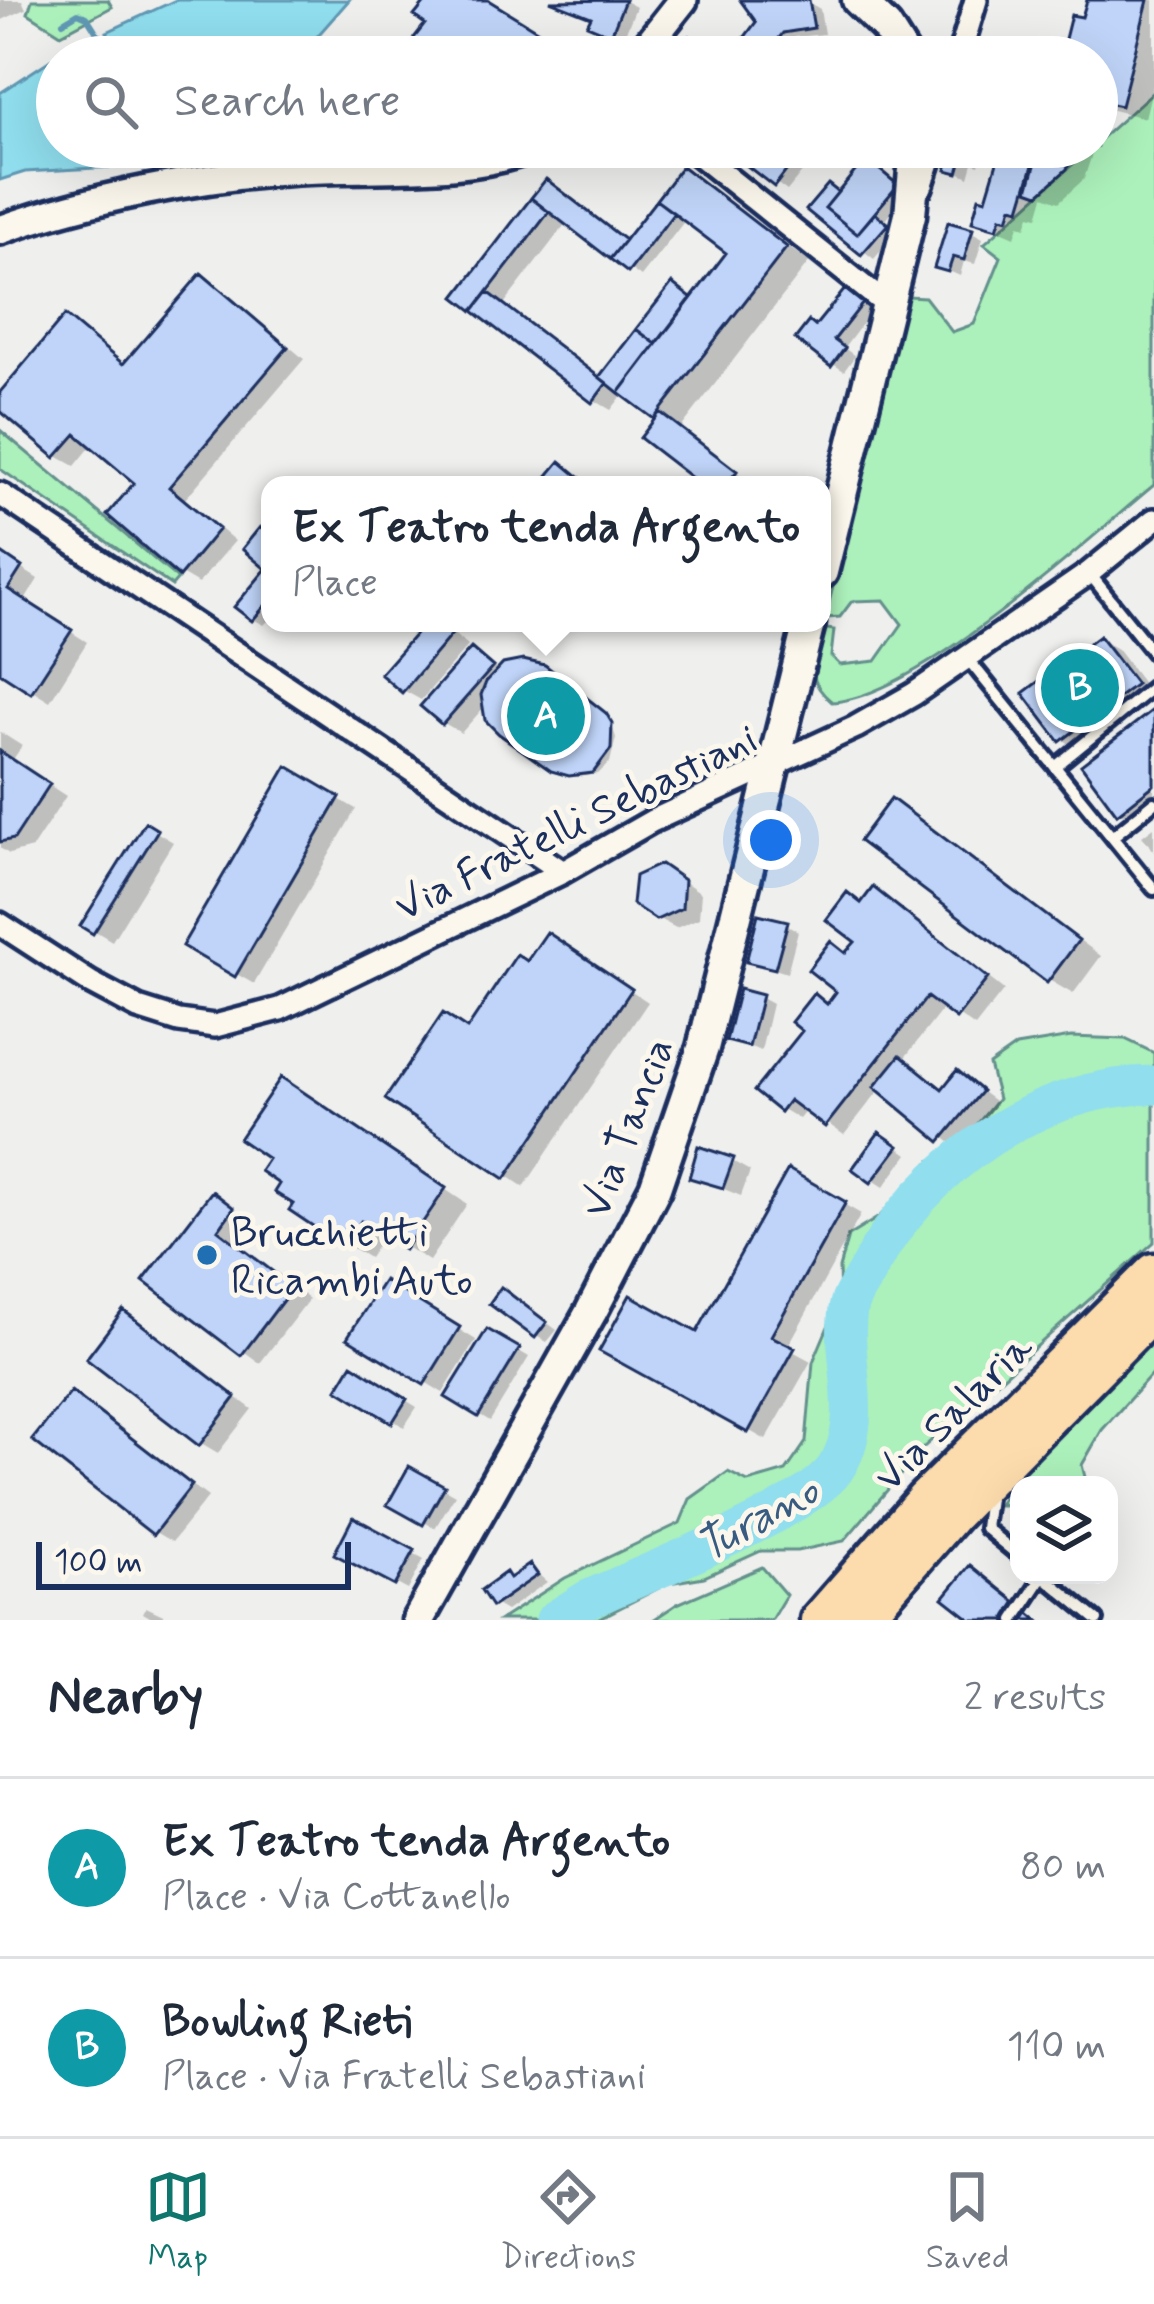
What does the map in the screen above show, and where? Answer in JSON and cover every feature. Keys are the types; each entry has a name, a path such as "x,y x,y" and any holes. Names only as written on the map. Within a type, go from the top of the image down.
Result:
{"highway":[{"name":"Via Salaria","path":"819,1620 924,1500 1154,1272"},
{"name":"Via Salaria","path":"861,1620 953,1514 1154,1311"}],"main road":[{"path":"858,0 892,36"},
{"path":"831,536 910,215 914,168"},
{"name":"Via Tancia","path":"418,1620 655,1188 703,1048 807,632"}],"street":[{"path":"648,36 657,13 656,0"},
{"path":"655,36 683,0"},
{"path":"965,36 976,0"},
{"path":"0,230 46,215 223,178 338,168"},
{"path":"714,168 888,306"},
{"path":"910,215 927,168"},
{"path":"0,494 563,872"},
{"name":"Via Fratelli Sebastiani","path":"0,924 91,983 138,1008 179,1022 215,1026 280,1009 914,694 1089,573 1154,520"}],"lane":[{"path":"1089,573 1154,654"},
{"path":"967,658 1154,889"},
{"path":"1055,767 1154,686"},
{"path":"1112,837 1154,803"},
{"path":"1010,1549 985,1528 986,1502 1036,1445 1067,1398"},
{"path":"1014,1620 1038,1584"},
{"path":"1053,1584 1096,1620"}],"green space":[{"path":"32,0 108,0 112,7 61,34 28,13"},
{"path":"1154,91 1154,485 954,646 868,693 832,702 814,677 819,632 834,630 831,656 840,665 876,661 902,624 884,600 852,601 840,617 831,618 831,595 908,296 925,297 952,332 974,324 1001,257 984,244 1069,168 1118,168 1118,123"},
{"path":"0,430 178,579 172,586 0,469"},
{"path":"1071,1037 1125,1039 1154,1053 1154,1242 924,1447 844,1541 797,1551 761,1551 704,1577 669,1583 596,1620 500,1620 565,1578 680,1523 690,1499 728,1472 748,1482 786,1471 806,1442 813,1362 840,1298 839,1268 848,1236 879,1217 930,1161 969,1134 998,1099 989,1065 1016,1046"},
{"path":"1154,1341 1154,1372 1102,1430 1082,1465 1085,1476 1017,1476"},
{"path":"1010,1487 1010,1505 999,1505"},
{"path":"762,1567 786,1595 771,1620 653,1620 677,1604"}],"water":[{"path":"176,0 349,0 317,36 109,36 107,32"},
{"path":"36,69 36,168 95,168 25,172 0,180 0,93"}],"building":[{"path":"427,0 488,0 546,36 416,36 425,24 414,16"},
{"path":"625,0 611,35 587,25 591,17 550,1"},
{"path":"740,0 809,0 814,28 781,36 746,36 756,22"},
{"path":"1087,0 1148,0 1121,106 1118,36 1066,36 1071,15 1082,17"},
{"path":"685,168 787,247 654,419 619,393 726,253 656,200"},
{"path":"750,168 789,168 774,187"},
{"path":"858,168 878,168 898,185 857,234 825,208"},
{"path":"995,168 1032,168 1020,209 1012,207 997,229 972,222 979,197 986,199"},
{"path":"1034,168 1067,168 1039,194 1028,190"},
{"path":"546,179 625,240 610,259 531,198"},
{"path":"828,184 838,192 825,208 857,234 875,213 888,224 861,255 806,210"},
{"path":"531,198 549,212 473,311 455,297"},
{"path":"656,200 674,213 628,273 610,259"},
{"path":"948,222 973,229 964,260 953,257 948,272 934,268"},
{"path":"201,273 288,347 169,487 219,529 179,577 107,515 134,483 76,434 55,458 0,411 0,392 65,315 123,364"},
{"path":"672,283 691,298 656,344 636,329"},
{"path":"845,289 863,303 834,340 845,348 831,367 795,339 809,321 815,326"},
{"path":"488,292 607,383 592,403 473,311"},
{"path":"636,329 656,344 619,393 599,377"},
{"path":"660,412 737,471 733,476 689,476 640,438"},
{"path":"560,461 578,476 548,476"},
{"path":"260,527 261,565 242,549"},
{"path":"0,552 22,567 8,589 72,630 31,693 0,673"},
{"path":"261,575 261,610 252,621 234,607"},
{"path":"417,632 452,634 402,693 380,674"},
{"path":"1099,636 1136,684 1060,742 1023,693"},
{"path":"471,648 493,667 442,725 420,706"},
{"path":"523,660 545,665 606,713 612,723 611,749 593,773 569,776 551,771 485,720 481,695 486,682 503,664"},
{"path":"1154,709 1154,785 1117,814 1081,765"},
{"path":"0,751 50,784 14,839 0,842"},
{"path":"287,766 340,797 235,977 182,946"},
{"path":"891,798 1079,940 1047,983 859,841"},
{"path":"145,822 158,830 93,934 80,926"},
{"path":"661,864 684,880 682,908 656,920 632,904 635,876"},
{"path":"873,887 988,978 956,1019 927,997 825,1127 789,1100 780,1112 754,1091 802,1031 791,1022 814,993 827,1004 836,992 808,970 830,941 845,953 855,942 826,920 847,892 861,903"},
{"path":"758,914 788,921 775,969 746,962"},
{"path":"547,932 632,989 505,1179 385,1099 443,1013 467,1029 517,954 527,961"},
{"path":"739,989 762,995 749,1047 726,1041"},
{"path":"900,1055 942,1089 957,1070 982,1091 940,1142 874,1087"},
{"path":"281,1077 446,1188 404,1250 361,1221 344,1247 289,1210 293,1204 274,1192 279,1184 260,1171 268,1159 239,1139"},
{"path":"879,1132 899,1146 871,1183 852,1169"},
{"path":"698,1146 734,1158 723,1188 689,1178"},
{"path":"788,1169 846,1202 771,1336 795,1348 748,1433 599,1351 630,1295 697,1332"},
{"name":"Brucchietti Ricambi Auto","path":"212,1191 234,1208 218,1230 293,1287 241,1356 143,1281"},
{"path":"384,1280 460,1327 424,1385 347,1338"},
{"path":"501,1287 547,1322 535,1338 489,1304"},
{"path":"123,1310 236,1397 199,1446 86,1359"},
{"path":"487,1329 520,1348 478,1417 445,1397"},
{"path":"352,1364 407,1399 392,1423 337,1389"},
{"path":"71,1391 192,1485 153,1535 32,1440"},
{"path":"409,1466 445,1486 423,1525 387,1505"},
{"path":"353,1517 415,1550 395,1586 334,1554"},
{"path":"530,1564 538,1575 492,1607 481,1590 506,1572 510,1578"},
{"path":"970,1565 1038,1620 971,1620 943,1598"}],"waterway":[{"path":"63,22 78,13 87,17 99,36"},
{"name":"Turano","path":"555,1620 587,1600 758,1523 818,1486 835,1469 850,1431 849,1304 891,1232 919,1197 951,1166 1026,1116 1068,1099 1154,1085"}],"place":[{"name":"Bowling Rieti","path":"1080,688"},
{"name":"Ex Teatro tenda Argento","path":"546,716"},
{"name":"Brucchietti Ricambi Auto","path":"207,1255"}]}
